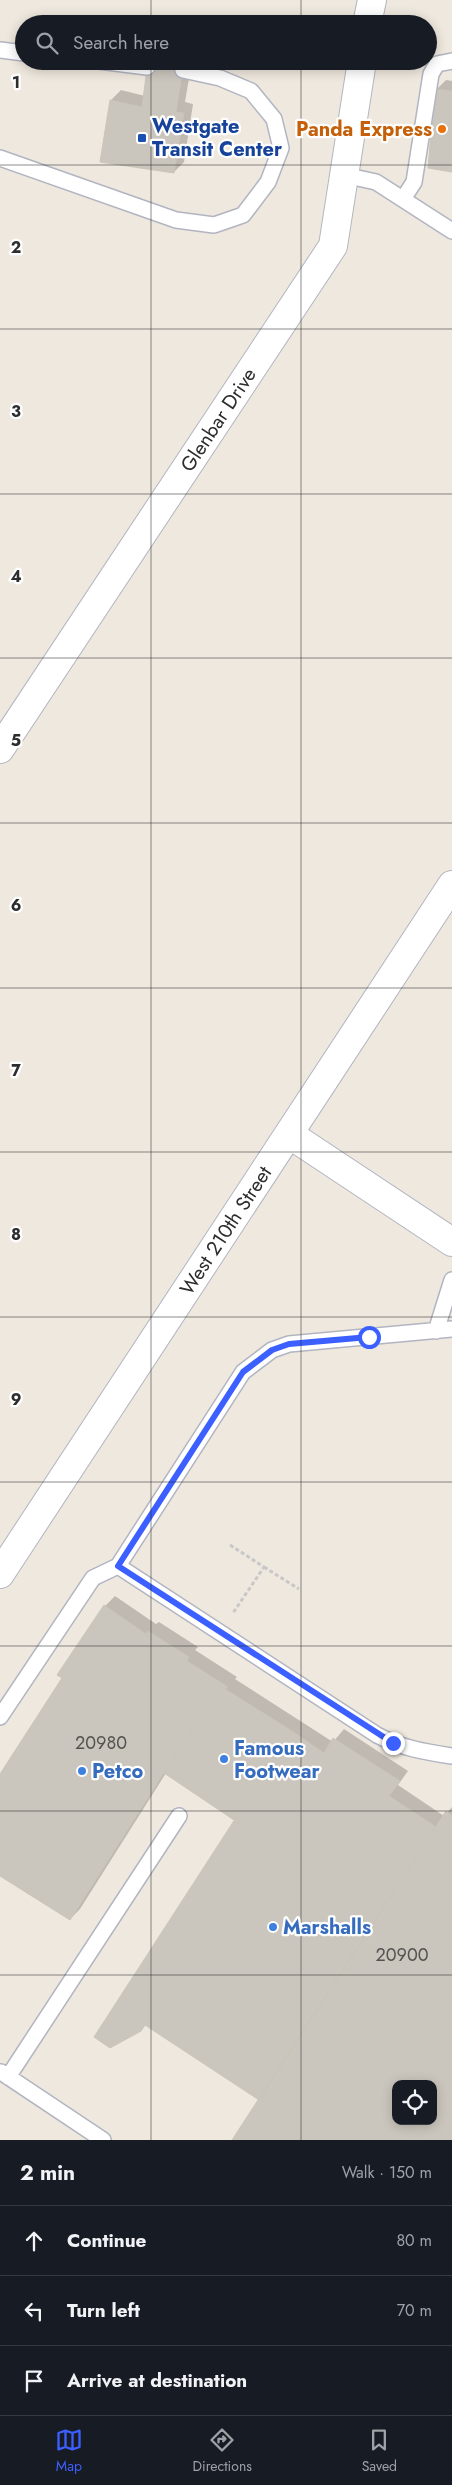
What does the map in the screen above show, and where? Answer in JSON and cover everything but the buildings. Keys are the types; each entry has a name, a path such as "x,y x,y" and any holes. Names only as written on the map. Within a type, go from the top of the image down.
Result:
{"street":[{"path":"370,15 372,0"},
{"name":"Glenbar Drive","path":"0,749 333,246 361,70"},
{"name":"West 210th Street","path":"0,1574 452,885"},
{"path":"289,1134 451,1244"}],"lane":[{"path":"0,50 15,52"},
{"path":"437,64 452,61"},
{"path":"0,158 176,220 214,225 243,215 268,182 280,148 274,119 251,91 220,78 182,70"},
{"path":"403,199 414,182 431,74 433,70"},
{"path":"344,175 376,182 452,231"},
{"path":"436,1331 452,1280"},
{"path":"0,1718 93,1578 118,1566 243,1372 261,1357 289,1344 452,1330"},
{"path":"118,1566 377,1735 413,1750 452,1756"},
{"path":"103,2140 4,2074 179,1816"}],"path":[{"path":"230,1544 299,1589"},
{"path":"233,1613 264,1567"}],"place":[{"name":"Panda Express","path":"442,129"},
{"name":"Westgate Transit Center","path":"142,138"},
{"name":"Famous Footwear","path":"224,1759"},
{"name":"Petco","path":"82,1771"},
{"name":"Marshalls","path":"273,1927"}],"route":[{"path":"369,1337 306,1341 289,1344 272,1350 243,1372 118,1566 377,1735 393,1743"}]}
